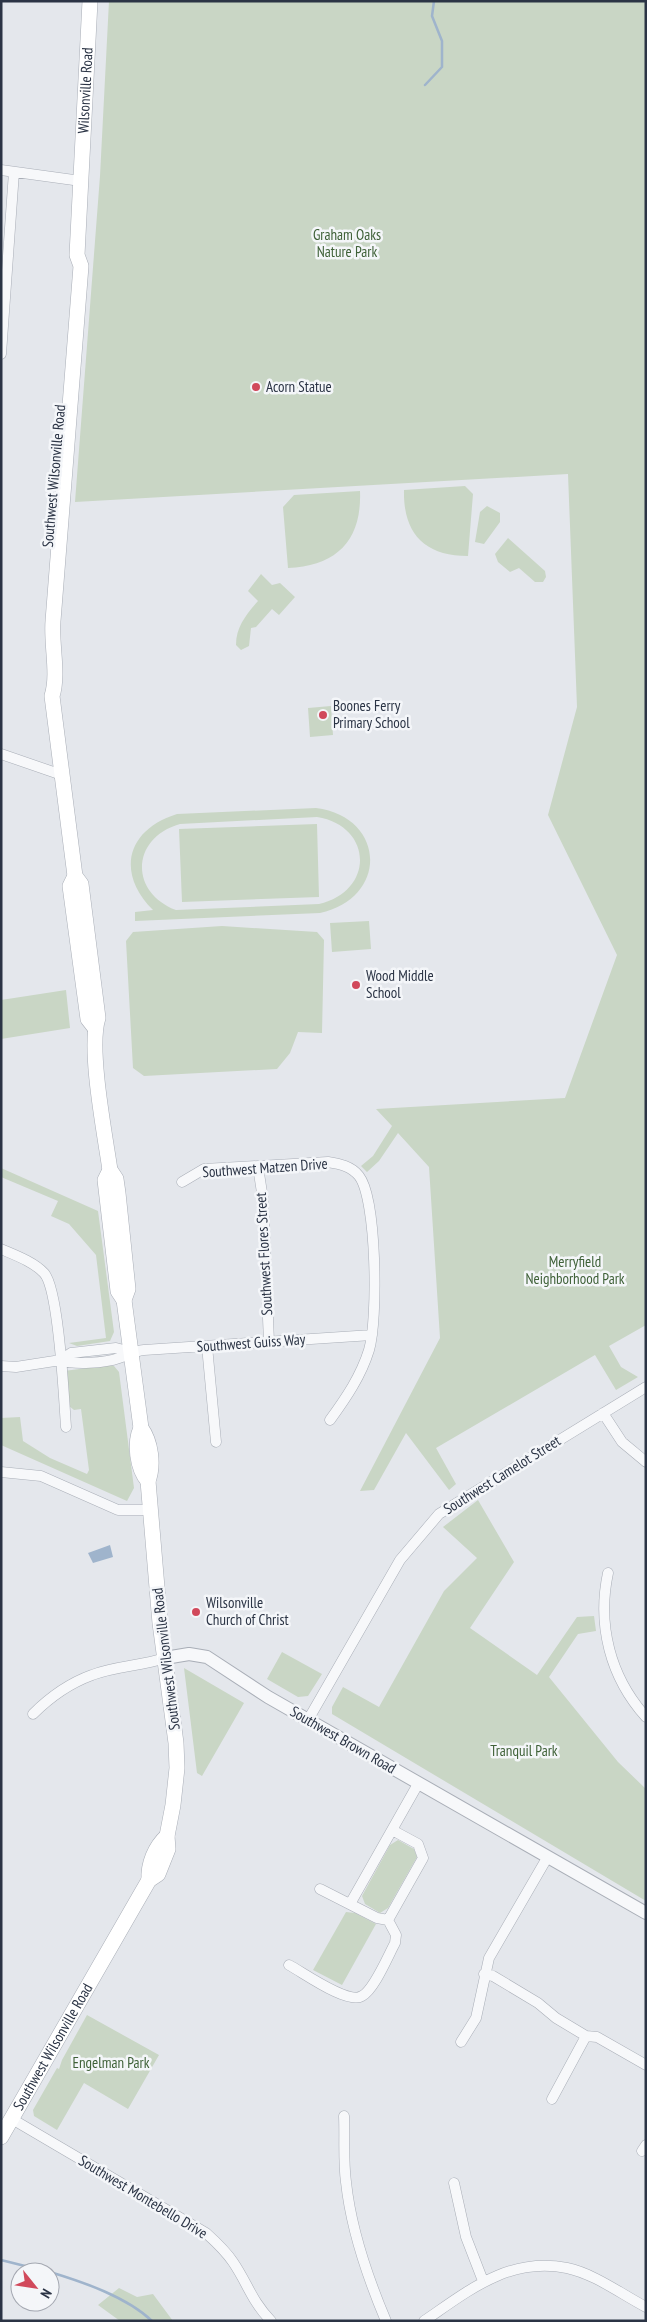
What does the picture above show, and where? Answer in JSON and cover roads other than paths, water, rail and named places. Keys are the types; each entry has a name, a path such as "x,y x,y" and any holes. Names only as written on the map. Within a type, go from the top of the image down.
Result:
{"main road":[{"name":"Wilsonville Road","path":"81,181 90,1"},
{"name":"Southwest Wilsonville Road","path":"1,2137 149,1880 158,1874 168,1849 167,1836 173,1805 177,1763 164,1658 148,1481 152,1470 147,1436 141,1428 124,1300 118,1292 105,1180 110,1170 100,1092 95,1028 88,1019 78,951 70,886 75,876 52,696 56,684 52,626 81,266 77,255 81,181"}],"street":[{"path":"1,170 81,181"},
{"path":"1,354 14,172"},
{"path":"1,754 62,775"},
{"name":"Southwest Matzen Drive","path":"182,1182 204,1169 328,1162 347,1167 358,1174 366,1189 372,1240 375,1282 372,1335 360,1372 330,1420"},
{"name":"Southwest Flores Street","path":"258,1166 262,1199 269,1342"},
{"path":"1,1249 36,1266 50,1281 61,1360 66,1427"},
{"name":"Southwest Guiss Way","path":"1,1366 16,1367 61,1360 71,1364 118,1358 130,1352 372,1335"},
{"path":"207,1346 216,1442"},
{"name":"Southwest Camelot Street","path":"308,1720 400,1560 439,1514 646,1387"},
{"path":"604,1413 622,1442 646,1462"},
{"path":"1,1472 41,1476 118,1510 151,1510"},
{"path":"608,1573 604,1595 607,1641 620,1679 628,1694 646,1717"},
{"name":"Southwest Brown Road","path":"33,1714 61,1690 92,1674 189,1654 207,1657 308,1720 646,1913"},
{"path":"350,1904 418,1784"},
{"path":"388,1920 423,1858 418,1844 392,1830"},
{"path":"461,2042 478,2010 484,1974 489,1958 547,1858"},
{"path":"289,1965 341,1995 351,1998 362,1997 368,1991 395,1943 396,1935 388,1920 320,1889"},
{"path":"484,1974 493,1976 538,2003 556,2018 586,2036 597,2037 646,2065"},
{"path":"552,2099 586,2036"},
{"path":"344,2116 346,2181 354,2224 364,2267 386,2321"},
{"name":"Southwest Montebello Drive","path":"12,2119 206,2233 222,2246 234,2263 251,2297 272,2321"},
{"path":"454,2183 464,2229 483,2281"},
{"path":"424,2321 483,2281 501,2272 519,2268 547,2266 568,2268 587,2276 646,2308"}],"water":[{"path":"110,1545 113,1557 93,1563 88,1553"}],"waterway":[{"path":"425,85 442,67 442,41 432,16 434,1"},
{"path":"1,2260 10,2262"},
{"path":"60,2275 104,2291 142,2312 152,2321"}],"place":[{"name":"Acorn Statue","path":"256,387"},
{"name":"Boones Ferry Primary School","path":"323,715"},
{"name":"Wood Middle School","path":"356,985"},
{"name":"Wilsonville Church of Christ","path":"196,1612"}],"park label":[{"name":"Graham Oaks Nature Park","path":"347,244"},
{"name":"Merryfield Neighborhood Park","path":"575,1270"},
{"name":"Tranquil Park","path":"524,1751"},
{"name":"Engelman Park","path":"111,2063"}]}
